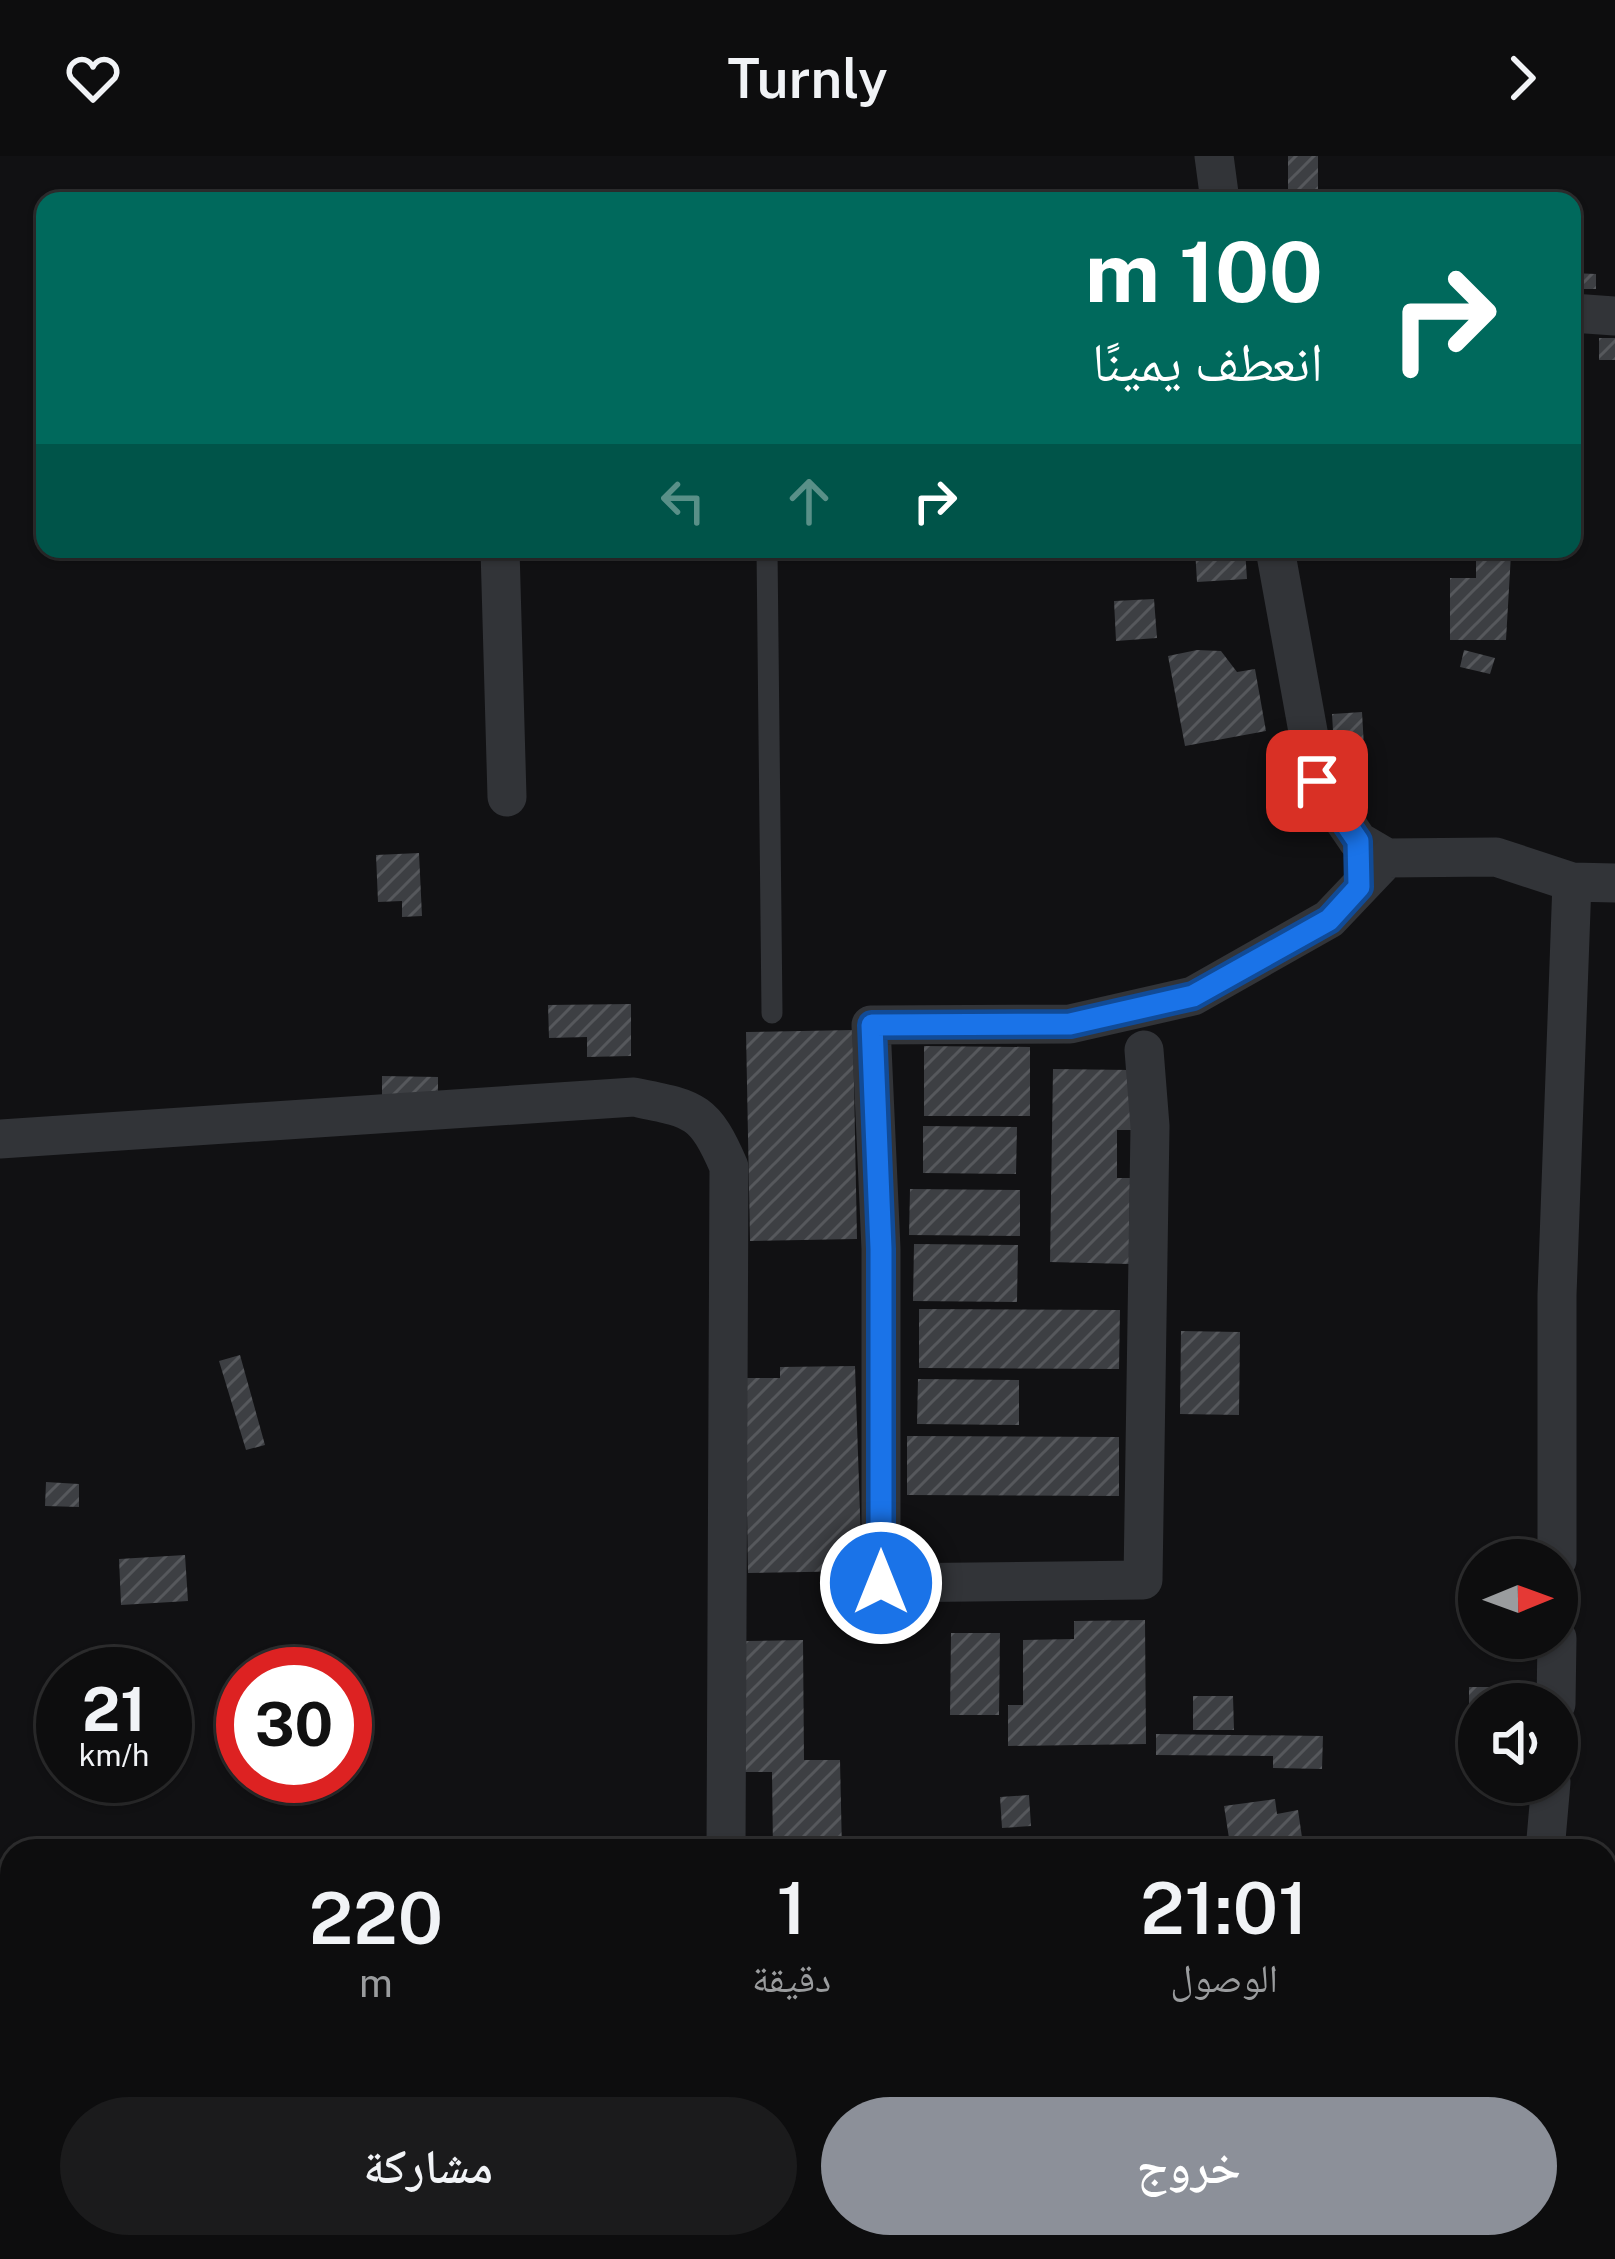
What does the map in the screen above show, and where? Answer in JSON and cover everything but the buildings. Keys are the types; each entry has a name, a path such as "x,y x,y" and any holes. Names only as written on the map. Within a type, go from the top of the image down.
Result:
{"street":[{"path":"1214,156 1219,192"},
{"path":"1581,314 1615,316"},
{"path":"500,558 507,797"},
{"path":"1277,558 1317,781 1373,849 1496,856 1572,882 1615,884"},
{"path":"1144,1050 1150,1126 1143,1580 881,1583 881,1249 872,1025 1070,1024 1193,996 1329,920 1359,887 1373,849"},
{"path":"1557,1539 1557,1294 1572,882"},
{"path":"0,1138 634,1097 690,1108 715,1134 729,1167 726,1839"},
{"path":"1546,1839 1549,1803"}],"lane":[{"path":"766,558 772,1013"}],"route":[{"path":"881,1583 881,1249 872,1025 1070,1024 1193,996 1329,920 1359,887 1358,841 1317,781"}]}
